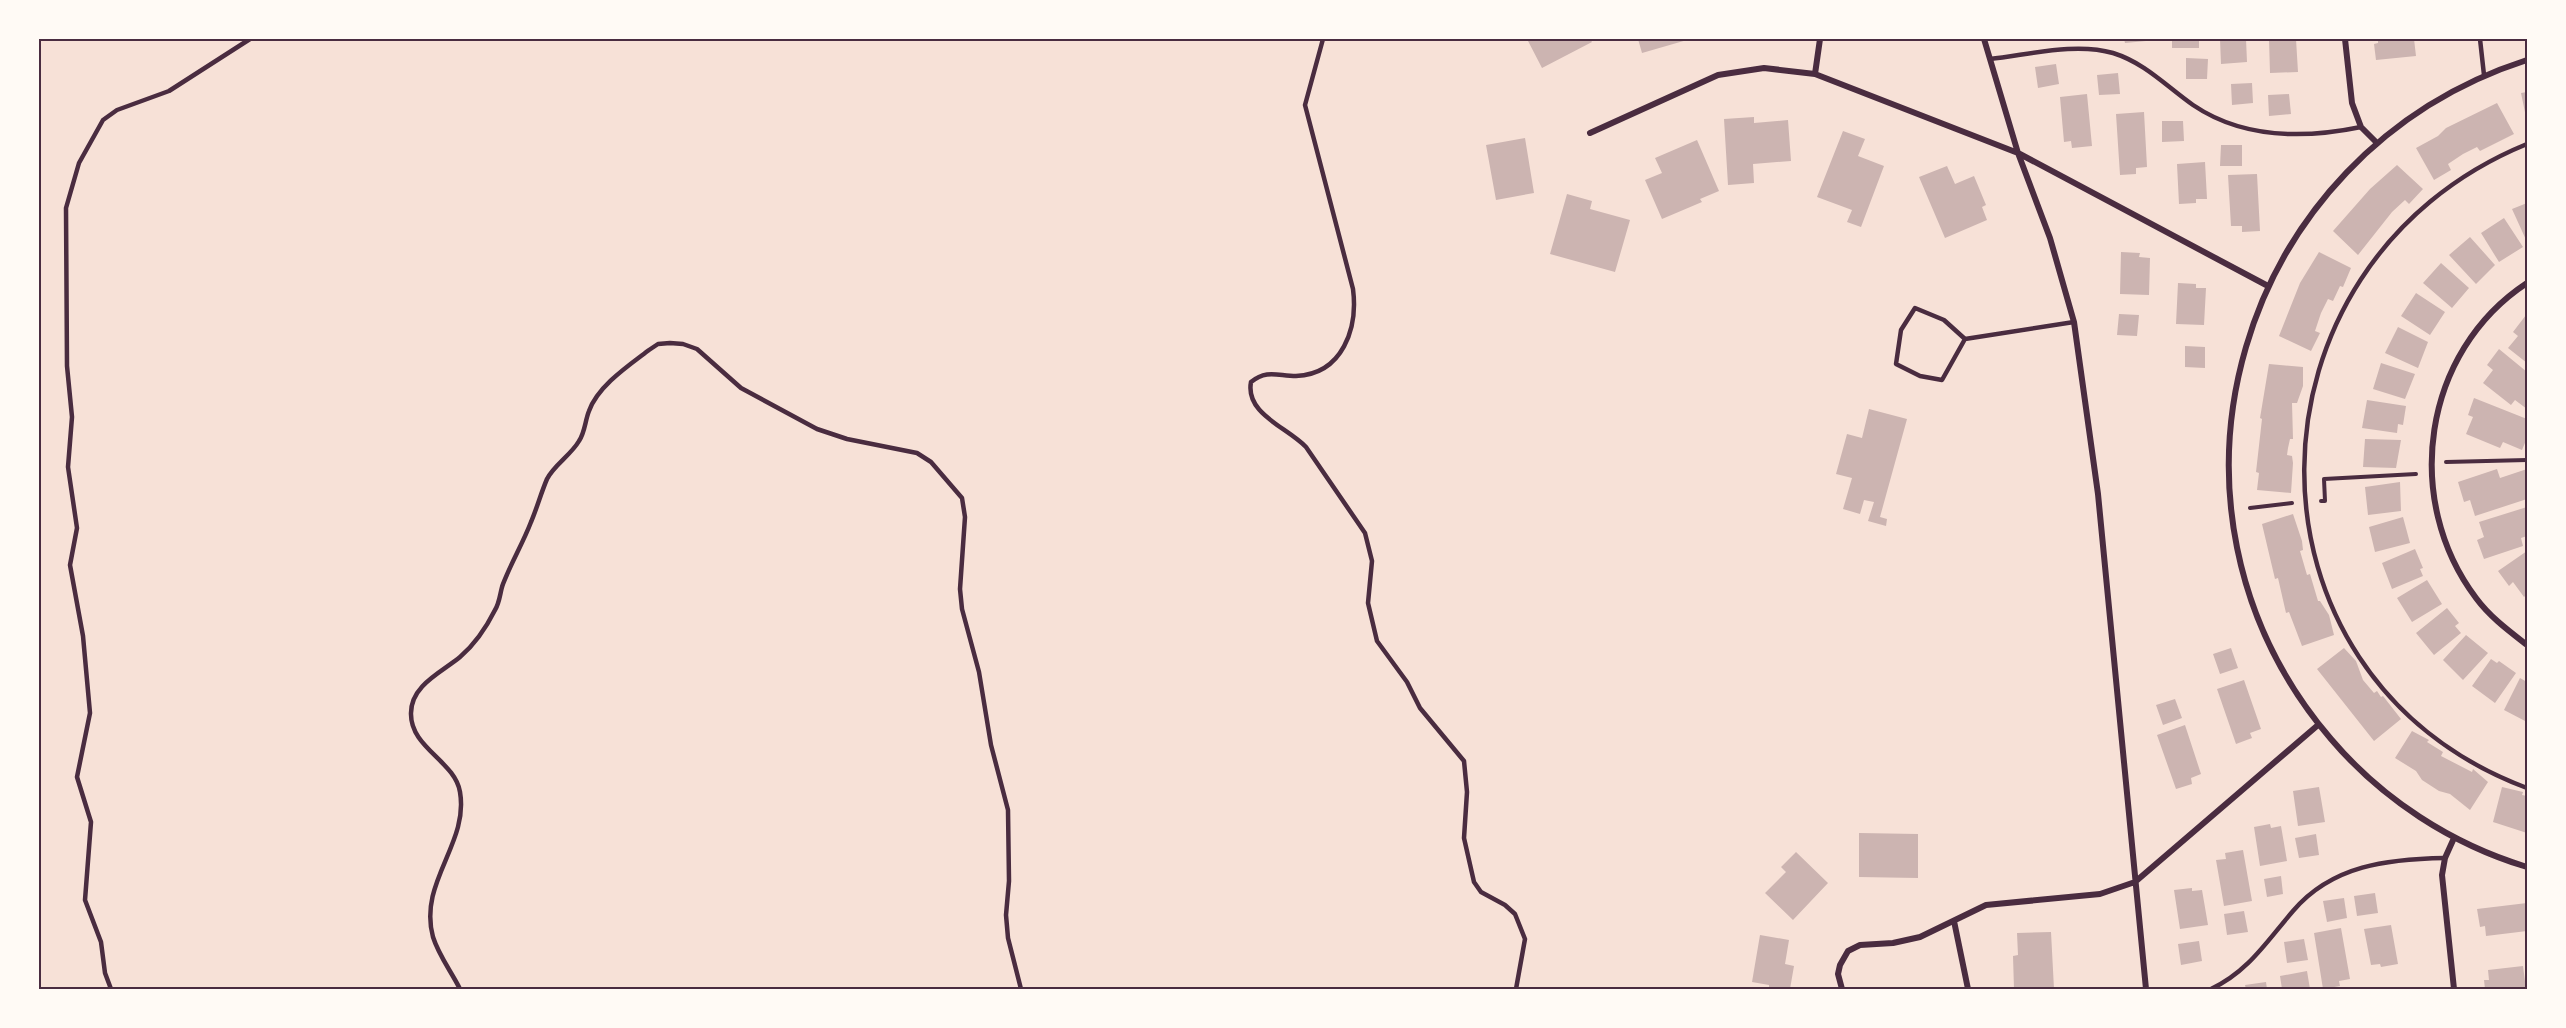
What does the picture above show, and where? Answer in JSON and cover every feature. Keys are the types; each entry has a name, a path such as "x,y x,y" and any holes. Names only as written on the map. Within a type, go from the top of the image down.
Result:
{"street":[{"path":"1815,74 1820,39"},
{"path":"1984,39 2018,153 2050,238 2073,322 2098,494 2146,989"},
{"path":"2345,39 2352,103 2361,127 2377,143"},
{"path":"2527,60 2484,75 2428,105 2377,143 2354,163 2298,232 2268,286 2245,346 2231,406 2228,483 2232,520 2247,590 2258,622 2287,680 2318,724 2367,777 2394,800 2454,838 2527,867"},
{"path":"1590,133 1718,75 1764,68 1815,74 2018,153 2268,286"},
{"path":"2527,283 2501,303 2469,340 2450,374 2438,404 2433,428 2430,473 2437,518 2453,561 2477,600 2527,645"},
{"path":"1842,989 1838,974 1840,964 1843,957 1853,947 1906,941 1932,933 1975,908 1986,905 2100,894 2134,882 2318,724"},
{"path":"2454,838 2445,858 2443,892 2454,989"},
{"path":"1954,921 1968,989"}],"lane":[{"path":"111,989 105,973 102,942 85,900 91,822 77,777 90,713 83,636 70,565 77,528 68,467 72,417 68,366 66,208 79,163 103,120 117,110 154,98 176,86 250,39"},
{"path":"1323,39 1305,105 1353,289 1356,311 1346,346 1333,360 1317,371 1297,376 1273,373 1260,375 1251,382 1249,392 1253,403 1265,416 1295,436 1306,447 1365,533 1372,561 1368,603 1377,641 1407,682 1420,708 1464,761 1467,792 1464,838 1467,861 1474,882 1481,892 1510,909 1522,925 1525,939 1524,954 1516,989"},
{"path":"2480,39 2484,75"},
{"path":"1989,60 2071,50 2109,52 2144,66 2194,106 2237,126 2288,135 2329,133 2361,127"},
{"path":"2527,144 2475,168 2425,204 2382,248 2364,273 2334,326 2322,355 2308,415 2304,478 2306,510 2320,574 2332,604 2363,661 2390,695 2429,732 2483,768 2527,788"},
{"path":"1915,308 1944,320 1965,339 1942,380 1920,376 1896,364 1901,330 1915,308"},
{"path":"1965,339 2073,322"},
{"path":"460,989 440,955 432,934 430,910 434,884 449,855 457,826 460,792 455,780 419,738 410,712 416,694 431,677 461,656 483,630 497,608 503,585 531,524 548,477 580,441 588,411 597,396 649,350 658,344 670,343 683,344 696,349 741,387 817,429 848,439 917,453 932,462 962,498 965,517 960,589 962,609 978,672 991,745 1008,810 1009,881 1006,915 1008,938 1021,989"},
{"path":"2211,989 2248,965 2306,897 2334,878 2350,870 2382,862 2445,858"}],"path":[{"path":"2446,462 2527,459"},
{"path":"2317,502 2325,501 2324,479 2416,474"},
{"path":"2250,508 2292,503"}],"building":[{"path":"1527,39 1590,39 1592,42 1542,68"},
{"path":"1638,39 1687,39 1687,40 1642,53"},
{"path":"2124,39 2146,39 2146,41 2125,43"},
{"path":"2172,39 2199,39 2199,48 2172,48"},
{"path":"2220,39 2246,39 2247,62 2221,64"},
{"path":"2269,39 2296,39 2298,72 2270,73"},
{"path":"2378,39 2414,39 2416,56 2376,60 2374,44 2378,43"},
{"path":"2186,58 2208,59 2207,79 2186,79"},
{"path":"2056,64 2059,84 2038,88 2035,67"},
{"path":"2118,73 2120,94 2099,95 2097,75"},
{"path":"2252,83 2253,103 2232,105 2231,84"},
{"path":"2527,92 2527,117 2526,117 2521,93"},
{"path":"2087,94 2092,146 2072,148 2071,141 2064,142 2060,97"},
{"path":"2289,94 2291,114 2269,116 2268,95"},
{"path":"2497,103 2514,134 2480,151 2477,147 2463,154 2448,164 2451,170 2434,180 2416,148 2438,136 2446,128"},
{"path":"2144,112 2147,167 2136,168 2136,174 2120,175 2116,114"},
{"path":"1754,117 1754,123 1788,120 1791,161 1753,164 1754,183 1728,185 1724,119"},
{"path":"2162,121 2183,121 2184,141 2162,142"},
{"path":"1843,131 1865,139 1858,156 1884,166 1861,227 1847,222 1852,210 1817,197"},
{"path":"1525,138 1534,193 1496,200 1486,145"},
{"path":"1697,140 1719,191 1700,199 1702,202 1662,219 1645,180 1662,173 1655,158"},
{"path":"2221,145 2242,145 2242,166 2220,166"},
{"path":"2205,162 2207,199 2196,199 2196,203 2179,204 2177,164"},
{"path":"2397,165 2423,189 2409,204 2405,200 2392,212 2358,255 2333,231 2370,189"},
{"path":"1947,166 1955,184 1974,176 1986,205 1982,207 1987,220 1945,238 1919,177"},
{"path":"2257,174 2260,231 2242,232 2242,226 2231,226 2228,175"},
{"path":"1567,194 1592,201 1590,209 1630,220 1615,272 1550,254"},
{"path":"2527,203 2527,242 2512,209"},
{"path":"2504,218 2523,247 2499,262 2481,233"},
{"path":"2470,237 2495,265 2476,284 2449,255"},
{"path":"2121,252 2140,253 2139,257 2150,258 2149,295 2120,294"},
{"path":"2319,252 2351,268 2343,287 2340,286 2333,301 2328,299 2321,313 2315,331 2320,333 2311,351 2279,336 2300,283"},
{"path":"2441,263 2469,288 2452,308 2423,283"},
{"path":"2178,283 2196,284 2196,288 2206,288 2204,325 2176,324"},
{"path":"2416,293 2445,312 2430,335 2401,316"},
{"path":"2119,314 2139,315 2137,336 2117,335"},
{"path":"2526,315 2527,363 2508,348 2518,336 2513,332"},
{"path":"2398,327 2428,342 2418,368 2385,353"},
{"path":"2185,346 2205,347 2205,368 2185,367"},
{"path":"2499,349 2527,372 2527,409 2515,400 2511,405 2483,383 2493,370 2487,365"},
{"path":"2381,363 2415,374 2405,399 2373,389"},
{"path":"2269,364 2303,367 2303,386 2297,403 2292,403 2293,439 2290,439 2287,455 2292,456 2293,463 2291,493 2257,490 2259,473 2256,472 2262,419 2260,418"},
{"path":"2474,398 2527,419 2527,438 2522,450 2503,442 2500,448 2466,434 2473,417 2468,415"},
{"path":"2367,400 2406,406 2403,425 2398,424 2397,433 2362,428"},
{"path":"1869,409 1907,419 1880,517 1887,519 1886,526 1868,521 1874,502 1864,500 1860,514 1843,509 1852,478 1836,474 1847,434 1862,438"},
{"path":"2365,439 2401,440 2396,468 2363,467"},
{"path":"2497,469 2500,478 2527,469 2527,499 2475,516 2470,500 2464,502 2458,482"},
{"path":"2400,482 2401,511 2368,515 2365,487"},
{"path":"2527,507 2527,536 2521,538 2523,546 2484,559 2477,540 2484,537 2479,522"},
{"path":"2293,514 2302,541 2303,550 2300,551 2307,575 2310,574 2318,601 2329,615 2334,635 2302,646 2289,612 2286,613 2262,524"},
{"path":"2403,517 2410,543 2375,552 2369,527"},
{"path":"2415,549 2423,568 2420,569 2423,576 2392,589 2382,563"},
{"path":"2527,551 2527,594 2524,597 2513,582 2509,586 2498,571"},
{"path":"2427,580 2442,604 2412,622 2397,598"},
{"path":"2447,608 2459,623 2455,626 2461,633 2434,655 2416,633"},
{"path":"2466,635 2488,653 2463,680 2443,660"},
{"path":"2231,648 2238,668 2220,674 2213,654"},
{"path":"2344,648 2356,661 2363,680 2374,693 2377,691 2381,697 2383,696 2401,719 2374,741 2317,669"},
{"path":"2491,659 2497,663 2499,661 2516,673 2495,703 2472,686"},
{"path":"2520,678 2527,682 2527,722 2504,710"},
{"path":"2244,680 2261,729 2250,733 2252,738 2236,744 2217,689"},
{"path":"2175,699 2182,718 2163,725 2156,705"},
{"path":"2185,725 2201,774 2191,778 2192,784 2176,789 2157,735"},
{"path":"2412,731 2429,740 2427,742 2443,752 2441,756 2472,772 2473,769 2488,782 2470,810 2450,794 2439,791 2422,780 2416,771 2395,758"},
{"path":"2319,787 2325,822 2298,826 2293,791"},
{"path":"2502,787 2523,792 2522,795 2527,796 2527,833 2493,822"},
{"path":"2270,824 2271,828 2281,826 2287,861 2260,866 2254,827"},
{"path":"1859,833 1918,834 1918,878 1859,877"},
{"path":"2316,834 2319,855 2299,858 2295,838"},
{"path":"2243,850 2252,901 2224,906 2216,860 2226,859 2225,853"},
{"path":"1796,852 1828,883 1793,920 1765,893 1786,872 1781,867"},
{"path":"2281,876 2283,894 2267,897 2264,879"},
{"path":"2192,888 2192,891 2202,890 2208,925 2180,929 2174,890"},
{"path":"2375,893 2378,913 2357,916 2354,896"},
{"path":"2344,898 2347,918 2327,922 2323,901"},
{"path":"2527,903 2527,931 2486,936 2485,926 2480,927 2477,909"},
{"path":"2244,911 2248,932 2227,935 2224,914"},
{"path":"2391,925 2398,964 2381,967 2380,964 2371,965 2364,929"},
{"path":"2341,928 2350,979 2339,981 2340,986 2323,989 2314,933"},
{"path":"2051,932 2054,989 2014,989 2013,956 2018,955 2017,933"},
{"path":"1760,935 1789,940 1785,964 1794,966 1790,989 1769,989 1769,985 1752,982"},
{"path":"2304,939 2308,960 2287,963 2284,942"},
{"path":"2199,941 2202,961 2181,965 2178,944"},
{"path":"2523,966 2526,989 2485,989 2484,980 2489,980 2488,970"},
{"path":"2307,971 2310,989 2282,989 2280,976"},
{"path":"2266,982 2267,989 2246,989 2245,985"}]}
